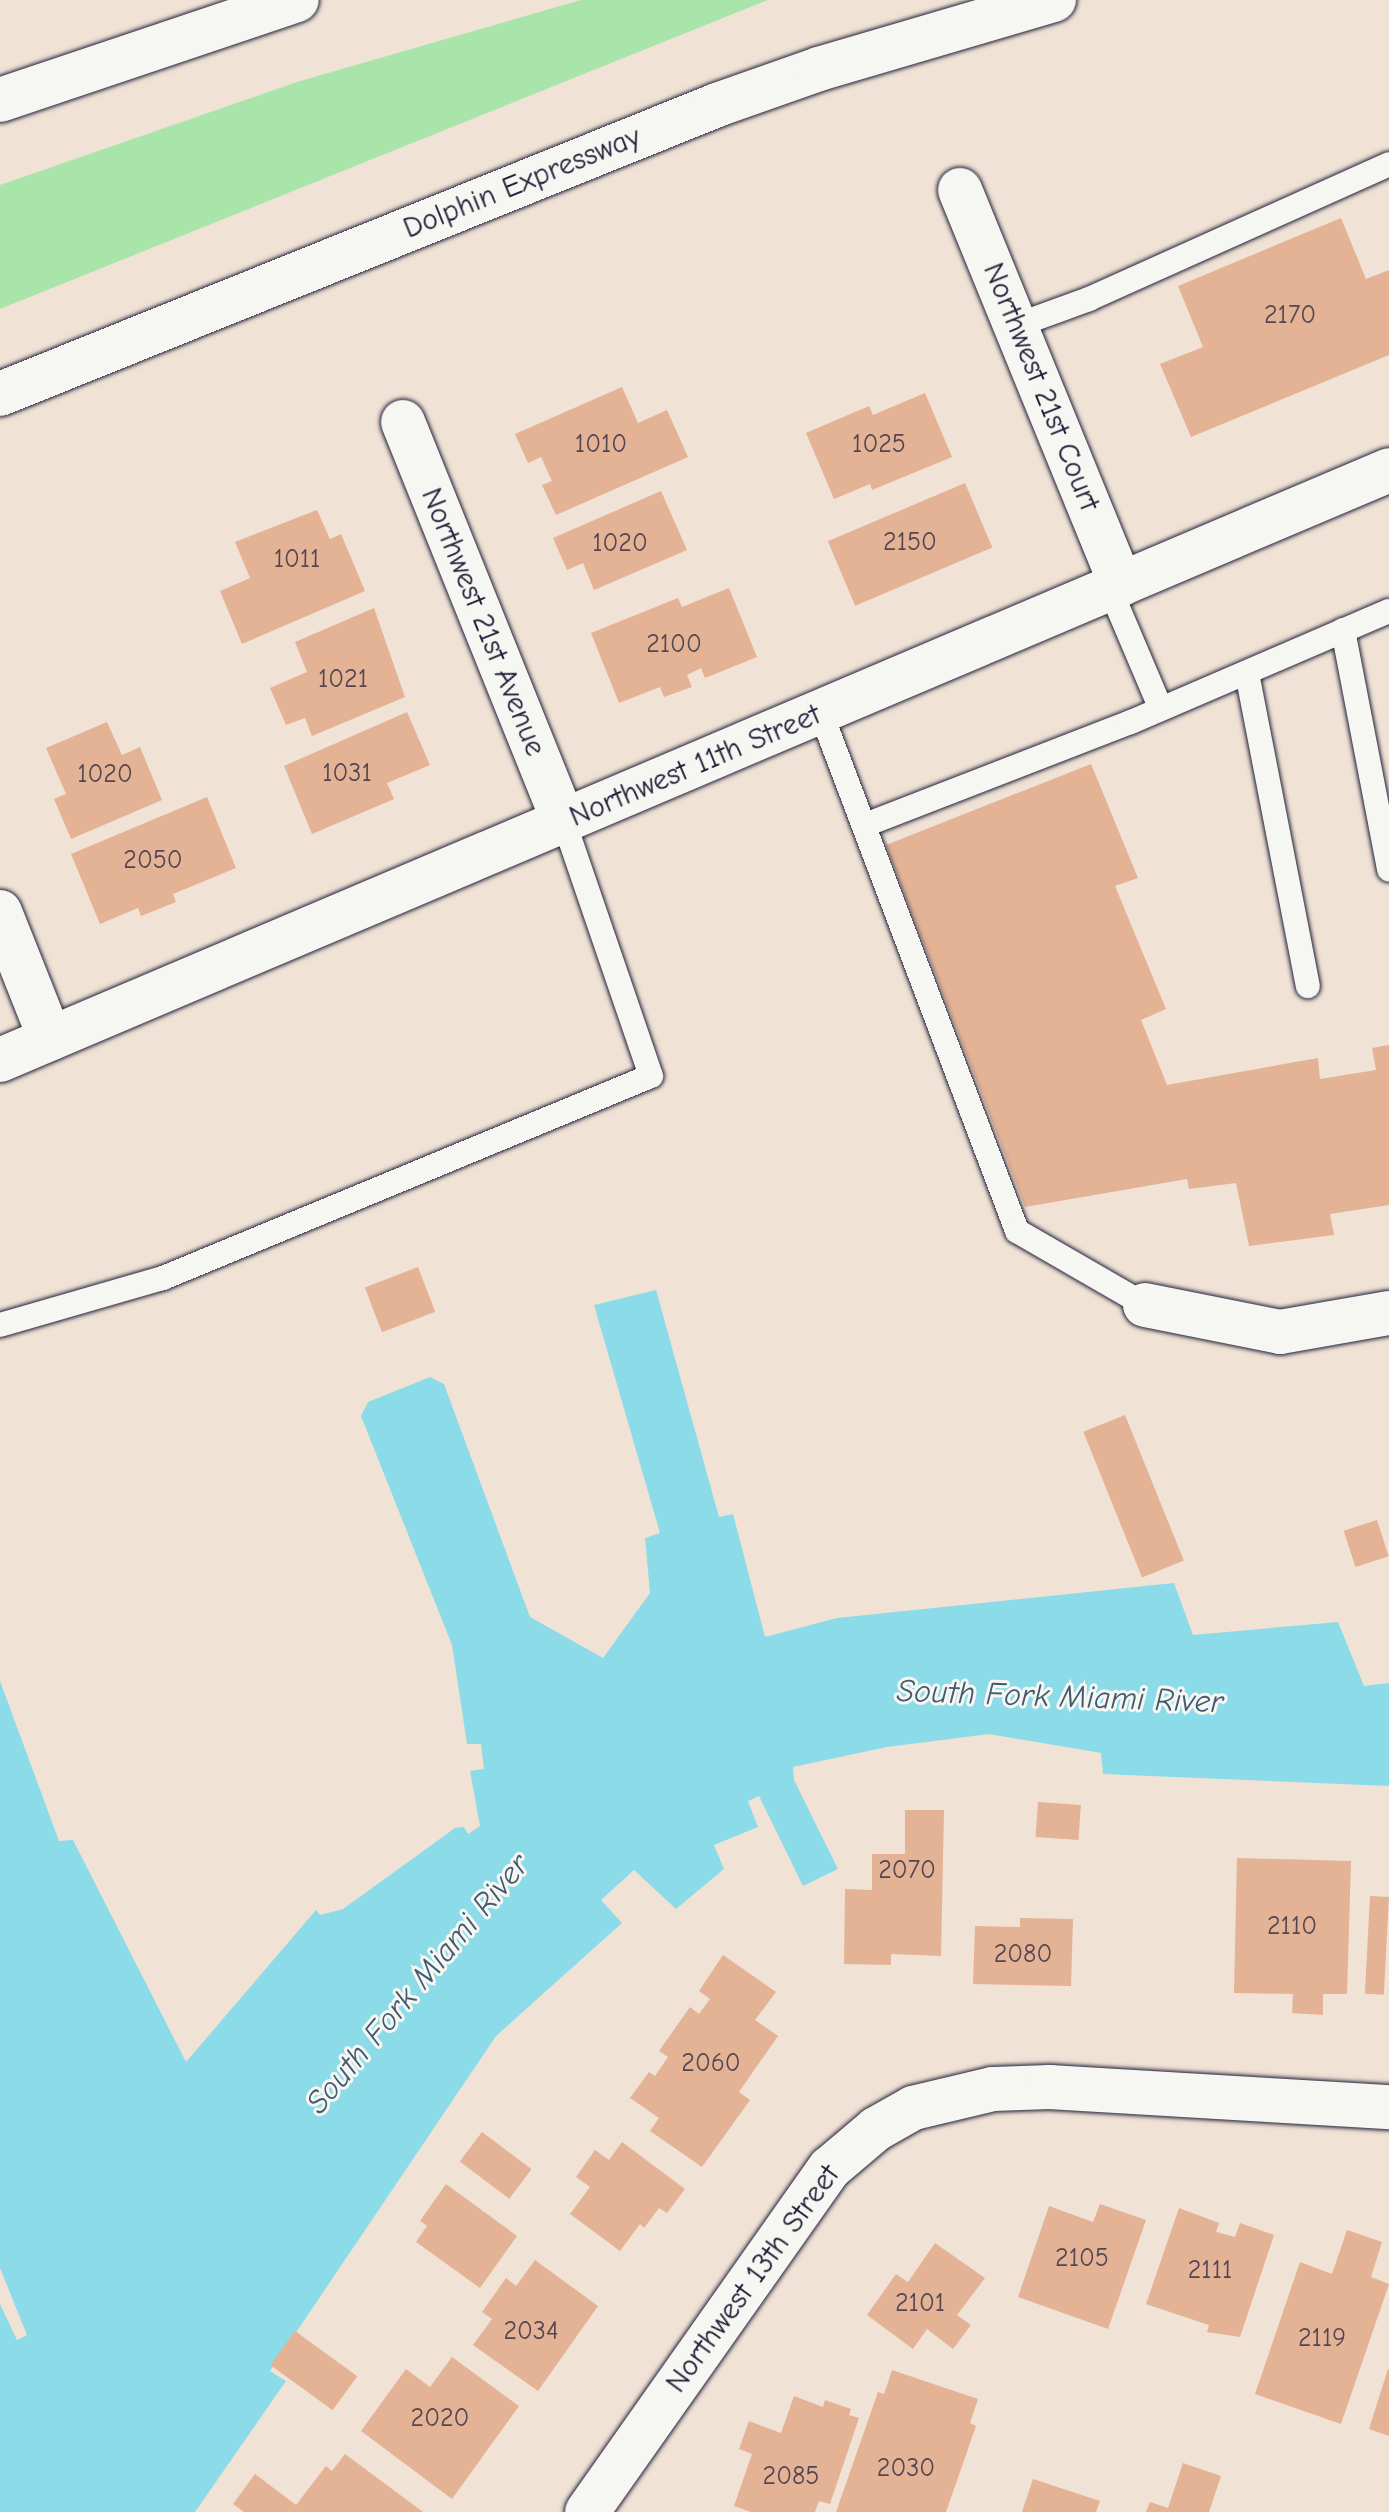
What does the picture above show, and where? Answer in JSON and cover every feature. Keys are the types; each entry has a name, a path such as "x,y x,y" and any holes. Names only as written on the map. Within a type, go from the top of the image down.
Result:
{"main road":[{"path":"0,100 297,0"},
{"name":"Dolphin Expressway","path":"0,394 717,105 833,64 1054,0"},
{"name":"Northwest 21st Court","path":"960,190 1116,586"},
{"name":"Northwest 21st Avenue","path":"403,422 564,822"},
{"name":"Northwest 11th Street","path":"0,1060 1389,470"},
{"path":"0,912 50,1038"},
{"path":"1145,1305 1280,1332 1389,1313"},
{"name":"Northwest 13th Street","path":"587,2512 830,2168 876,2129 913,2108 993,2089 1050,2087 1389,2107"}],"lane":[{"path":"1015,326 1089,299 1389,164"},
{"path":"1116,586 1161,709"},
{"path":"865,825 1161,709 1389,611"},
{"path":"1343,630 1389,870"},
{"path":"1247,673 1308,986"},
{"path":"821,713 1017,1231 1145,1305"},
{"path":"0,1325 163,1278 651,1076 564,822"}],"green space":[{"path":"581,0 768,0 0,309 0,185 297,82"}],"water":[{"name":"South Fork Miami River","path":"656,1290 719,1517 733,1514 765,1637 837,1618 1174,1583 1193,1635 1338,1622 1364,1686 1389,1683 1389,1786 1103,1774 1101,1753 989,1734 887,1747 793,1767 794,1780 838,1869 803,1886 759,1796 748,1801 758,1827 714,1845 724,1869 676,1909 634,1870 601,1900 622,1923 496,2036 270,2371 286,2381 195,2512 0,2512 0,2304 17,2340 27,2335 0,2268 0,1681 59,1841 73,1840 186,2062 316,1910 320,1915 343,1909 455,1828 464,1827 468,1834 480,1826 470,1771 484,1769 481,1744 467,1744 452,1645 361,1416 368,1402 430,1377 444,1384 530,1617 603,1658 650,1593 645,1538 660,1533 594,1305"}],"building":[{"path":"1341,218 1366,279 1389,270 1389,355 1191,437 1160,364 1203,347 1178,286"},
{"path":"622,387 638,423 667,410 688,457 556,515 542,485 552,481 541,457 528,463 515,434"},
{"path":"925,393 952,457 872,490 870,484 834,499 806,433 869,406 873,415"},
{"path":"965,483 992,547 855,606 828,541"},
{"path":"661,491 687,550 594,590 583,563 567,570 553,538"},
{"path":"317,510 330,539 341,534 365,591 242,644 220,591 250,578 235,542"},
{"path":"729,588 757,657 705,678 701,668 687,675 692,687 664,697 660,687 619,703 591,633 678,598 682,607"},
{"path":"374,608 405,697 312,736 305,718 286,725 270,688 307,672 295,642"},
{"path":"407,712 430,765 387,783 394,799 312,834 284,766"},
{"path":"107,722 122,755 140,747 162,800 71,839 54,799 66,794 46,748"},
{"path":"1091,764 1138,878 1115,886 1166,1009 1141,1020 1167,1085 1318,1058 1320,1079 1376,1070 1372,1048 1389,1045 1389,1205 1330,1214 1334,1235 1249,1246 1236,1183 1189,1189 1187,1179 1025,1207 886,845"},
{"path":"207,797 236,868 173,894 176,902 141,916 138,908 100,924 71,854"},
{"path":"418,1267 435,1312 382,1332 365,1287"},
{"path":"1125,1415 1184,1561 1142,1577 1083,1432"},
{"path":"1377,1520 1389,1556 1355,1567 1344,1531"},
{"path":"1038,1802 1081,1805 1078,1840 1036,1837"},
{"path":"905,1810 944,1810 941,1956 891,1954 891,1965 844,1964 845,1889 872,1890 872,1854 905,1854"},
{"path":"1237,1858 1351,1861 1347,1994 1323,1994 1323,2015 1292,2013 1293,1994 1234,1993"},
{"path":"1370,1896 1389,1897 1384,1995 1365,1994"},
{"path":"1020,1918 1073,1919 1071,1986 973,1984 975,1926 1020,1927"},
{"path":"723,1955 776,1992 755,2020 778,2036 739,2092 750,2100 702,2167 650,2131 659,2118 630,2098 649,2072 655,2076 668,2057 659,2051 690,2007 699,2014 710,1999 699,1991"},
{"path":"482,2132 532,2169 509,2199 460,2162"},
{"path":"622,2142 685,2189 667,2213 659,2208 644,2228 640,2224 620,2251 570,2214 590,2187 576,2177 595,2150 609,2160"},
{"path":"446,2184 517,2236 480,2288 416,2242 427,2226 420,2221"},
{"path":"1100,2204 1146,2220 1108,2329 1018,2297 1049,2206 1093,2222"},
{"path":"1179,2208 1219,2223 1216,2232 1235,2237 1240,2223 1274,2235 1240,2337 1207,2332 1209,2325 1146,2304"},
{"path":"1347,2230 1382,2242 1371,2277 1389,2284 1341,2424 1255,2394 1300,2262 1332,2274"},
{"path":"935,2243 985,2278 957,2315 971,2325 953,2349 927,2329 913,2349 867,2315 896,2274 908,2282"},
{"path":"535,2260 598,2306 538,2391 473,2345 492,2319 482,2312 506,2278 516,2286"},
{"path":"295,2331 357,2376 333,2410 270,2365"},
{"path":"452,2357 519,2406 452,2499 361,2431 406,2369 430,2387"},
{"path":"1389,2369 1389,2436 1369,2429"},
{"path":"892,2370 978,2399 970,2423 976,2426 946,2512 836,2512 878,2392 884,2394"},
{"path":"794,2396 823,2407 825,2400 851,2409 849,2415 859,2418 830,2504 819,2501 815,2512 751,2512 734,2506 752,2454 739,2449 749,2421 781,2433"},
{"path":"345,2454 423,2512 244,2512 233,2504 255,2474 296,2505 326,2466 332,2471"},
{"path":"1183,2463 1221,2476 1209,2512 1146,2512 1150,2502 1168,2508"},
{"path":"1033,2479 1100,2501 1096,2512 1022,2512"}]}
